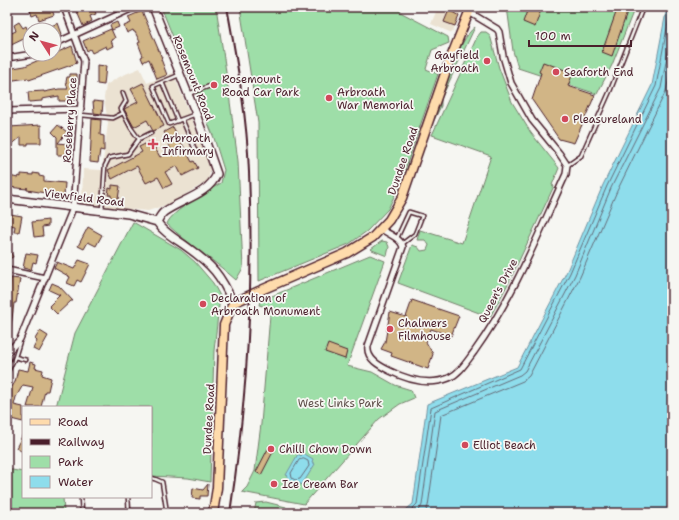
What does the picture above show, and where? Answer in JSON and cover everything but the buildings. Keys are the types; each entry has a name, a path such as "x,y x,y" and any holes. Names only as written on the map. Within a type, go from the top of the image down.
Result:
{"main road":[{"name":"Rosemount Road","path":"153,7 196,114 217,174 214,181 196,194 163,212 157,222"},
{"name":"Dundee Road","path":"213,513 217,488 224,324 233,303 259,290 347,253 373,237 381,229 392,215 402,198 448,65 470,10"},
{"name":"Viewfield Road","path":"7,199 128,214 157,222"},
{"path":"157,222 162,230 188,248 219,274 233,303"}],"street":[{"name":"Roseberry Place","path":"20,339 73,208 84,61 64,7"},
{"path":"62,40 135,7"},
{"path":"470,10 497,28 503,56 512,83 532,120 559,153 567,166"},
{"path":"7,58 22,56"},
{"path":"7,111 81,112"},
{"name":"Queen's Drive","path":"402,244 403,247 368,346 368,354 374,361 385,368 399,375 412,379 432,381 449,378 465,364 500,312 566,174 567,166"},
{"path":"381,229 402,244"},
{"path":"7,270 44,278"},
{"path":"7,353 20,339"}],"lane":[{"path":"567,166 581,156 610,91 643,7"},
{"path":"180,74 153,86 169,124 196,114"},
{"path":"162,82 178,121"},
{"path":"188,94 210,86"},
{"path":"123,94 126,101 121,108 131,128 139,139"},
{"path":"81,112 113,118 123,113"},
{"path":"182,119 196,152"},
{"path":"102,211 106,166 109,158 128,154 139,139 151,133"},
{"path":"397,239 409,212 422,216 415,234 402,244"},
{"path":"7,373 15,357 20,339"},
{"path":"15,357 26,360"},
{"path":"152,478 162,482 167,513"},
{"path":"81,498 82,513"},
{"path":"128,498 129,513"}],"shaded area":[{"path":"438,7 463,7 452,33 431,24"},
{"name":"Arbroath Infirmary","path":"140,68 147,83 173,73 207,157 210,171 208,181 171,203 148,211 82,205 83,169 102,170 108,123 104,98 106,85 121,76"}],"green space":[{"path":"161,7 216,7 238,161 243,268 236,280 167,224 175,213 182,207 221,183 224,170 214,138"},
{"path":"240,7 402,7 400,12 448,37 449,43 432,50 426,69 438,74 400,184 388,209 367,231 349,244 259,281 258,123"},
{"path":"507,7 635,7 612,65 597,94 518,68 513,51"},
{"path":"475,27 441,99 441,106 433,122 444,86 456,57 462,44"},
{"path":"481,32 486,32 490,35 499,68 512,102 531,133 559,168 552,185 554,186 509,282 490,317 398,283 412,245 418,247 421,251 427,250 429,245 425,240 417,240 420,230 462,243 491,156 432,135 477,37"},
{"path":"133,222 181,250 195,262 213,283 220,296 214,351 210,482 188,478 152,476 152,406 56,406 75,333"},
{"path":"382,241 387,242 389,247 387,256 371,249"},
{"name":"West Links Park","path":"370,255 385,261 347,366 372,372 395,385 411,390 414,398 400,404 379,419 304,504 242,492 247,487 255,471 261,424 270,315 263,306 259,305 260,301"},
{"path":"7,469 22,472 22,498 63,498 64,513 7,513"},
{"path":"266,502 286,507 286,513 254,513 256,503"}],"water":[{"path":"667,7 672,7 672,513 402,513 413,504 427,404 517,367 567,271 603,185 652,85"},
{"path":"303,453 313,459 312,462 315,464 302,485 299,483 297,486 286,479 288,476 286,475 298,454 301,456"}],"railway":[{"path":"227,7 238,69 246,130 249,172 251,258 245,386 230,513"}],"place":[{"name":"Gayfield Arbroath","path":"487,61"},
{"name":"Seaforth End","path":"556,72"},
{"name":"Rosemount Road Car Park","path":"214,85"},
{"name":"Arbroath War Memorial","path":"329,98"},
{"name":"Pleasureland","path":"565,119"},
{"name":"Arbroath Infirmary","path":"153,144"},
{"name":"Declaration of Arbroath Monument","path":"203,304"},
{"name":"Chalmers Filmhouse","path":"390,329"},
{"name":"Elliot Beach","path":"465,445"},
{"name":"Chilli Chow Down","path":"271,449"},
{"name":"Ice Cream Bar","path":"274,484"}]}
